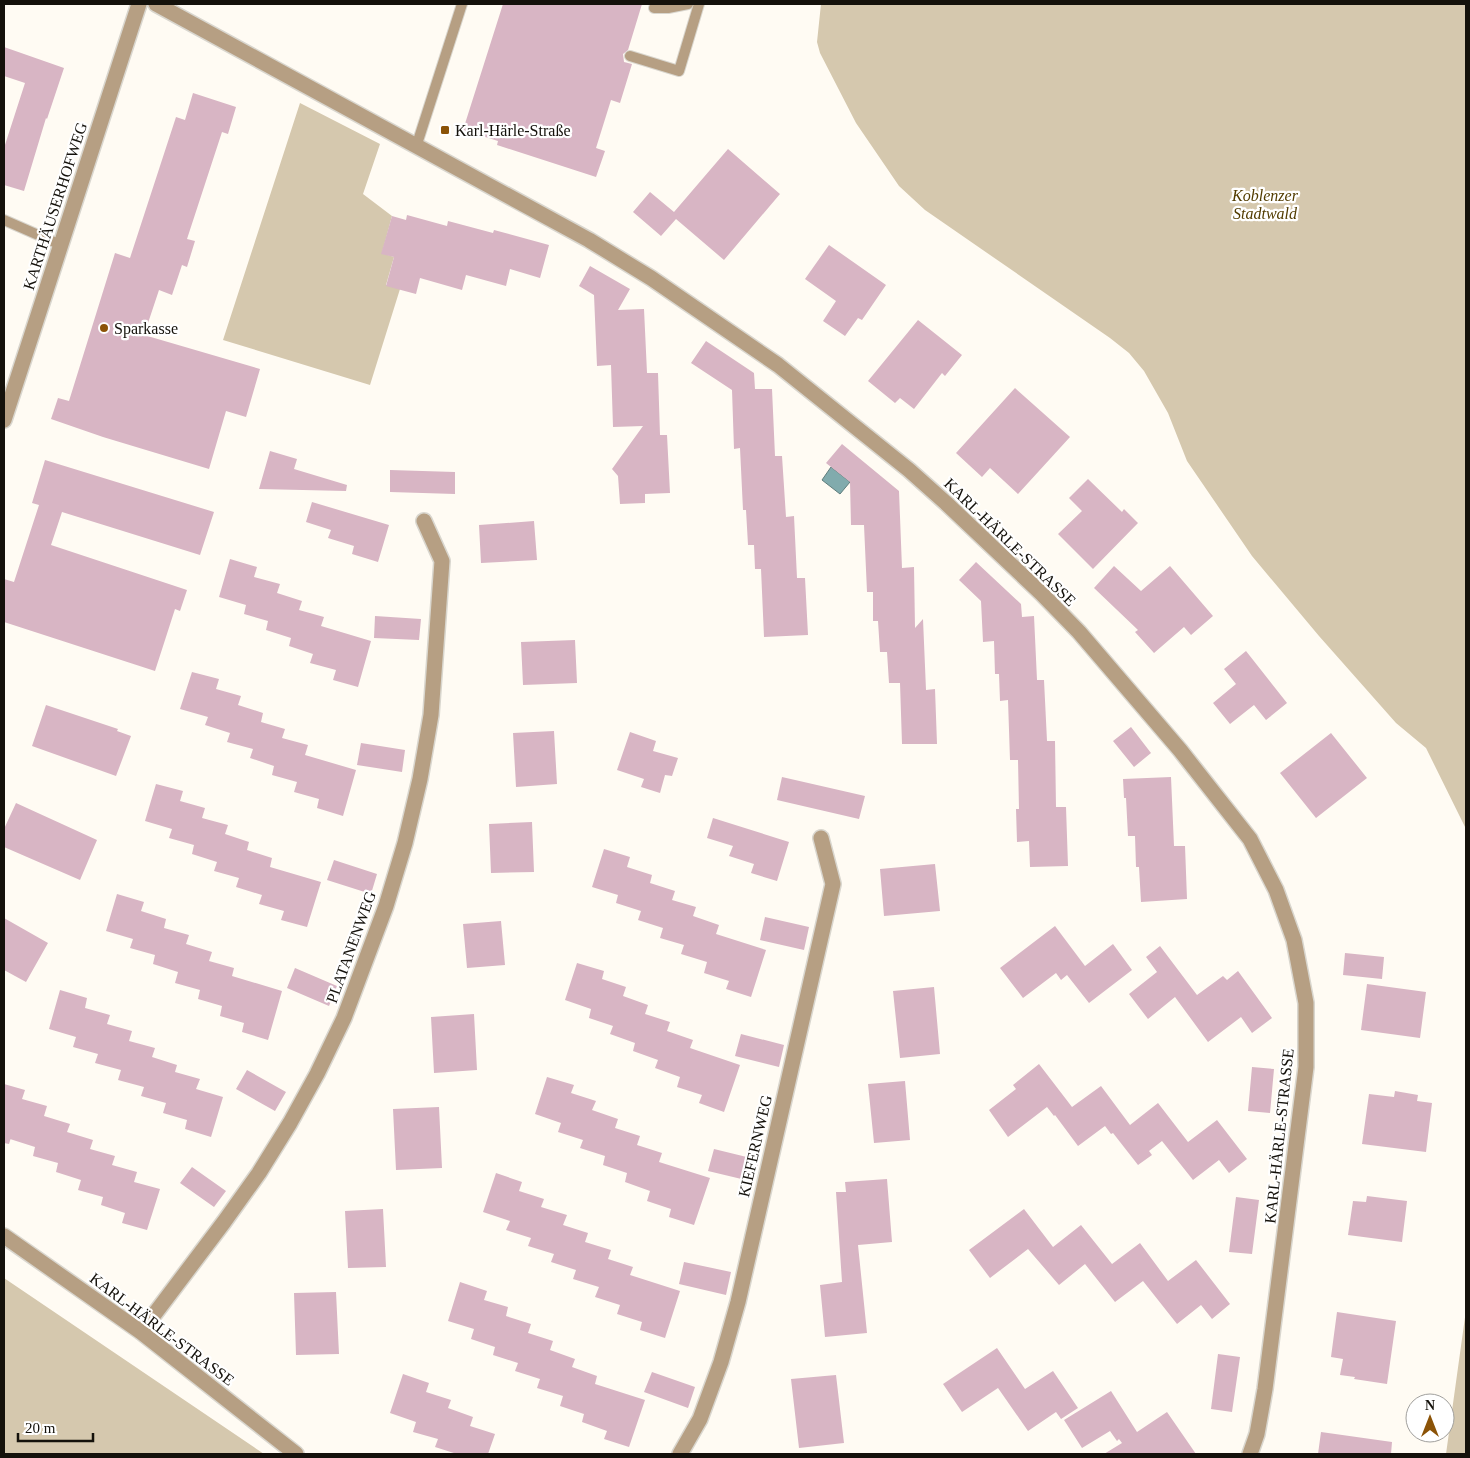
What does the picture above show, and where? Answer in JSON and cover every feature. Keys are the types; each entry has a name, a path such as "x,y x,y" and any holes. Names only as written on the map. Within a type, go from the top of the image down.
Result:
{"street":[{"name":"KARTHÄUSERHOFWEG","path":"4,420 139,4"},
{"name":"KARL-HÄRLE-STRASSE","path":"156,4 417,144 589,240 651,278 778,364 909,470 1034,587 1079,632 1180,750 1250,839 1276,890 1294,940 1306,1003 1306,1067 1265,1389 1257,1434 1250,1454"},
{"name":"PLATANENWEG","path":"141,1332 229,1215 290,1123 317,1074 344,1018 386,906 407,834 420,780 431,714 442,561 424,521"},
{"name":"KIEFERNWEG","path":"680,1454 700,1419 722,1362 738,1302 833,884 821,838"},
{"name":"KARL-HÄRLE-STRASSE","path":"4,1236 141,1332 296,1454"}],"lane":[{"path":"417,144 462,4"},
{"path":"654,8 668,8 688,4"},
{"path":"630,56 679,71 699,4"},
{"path":"4,220 61,245"}],"green space":[{"name":"Koblenzer Stadtwald","path":"821,4 1466,4 1466,829 1426,748 1396,723 1319,636 1252,556 1187,461 1168,413 1144,371 1129,353 925,210 899,186 856,123 820,53 817,42"},
{"path":"300,103 380,144 363,194 392,216 382,253 394,257 386,285 400,289 370,385 223,340"},
{"path":"4,1278 264,1454 4,1454"},
{"path":"1466,1310 1466,1454 1446,1454 1448,1443 1455,1443 1454,1393"}],"water":[{"path":"831,467 850,482 840,494 822,480"}],"building":[{"path":"503,4 642,4 628,50 623,54 624,62 632,64 620,103 611,100 596,148 605,151 596,177 497,145 498,141 463,130"},
{"path":"4,47 64,68 46,118 24,191 4,185 4,148 25,83 4,76"},
{"path":"193,93 236,107 228,134 222,132 187,239 195,241 187,267 182,265 172,295 159,290 144,335 260,369 246,417 226,411 209,469 51,419 58,398 69,401 115,253 130,258 176,117 185,120"},
{"path":"728,149 780,194 724,260 676,219 661,236 633,212 650,192 674,212"},
{"path":"407,215 447,226 448,221 493,233 494,230 549,245 540,278 510,269 506,286 466,275 462,290 420,278 416,294 386,286 394,257 381,254 392,216 406,220"},
{"path":"829,245 886,285 862,320 858,318 845,336 823,321 836,301 805,279"},
{"path":"590,266 630,289 618,310 644,309 647,373 658,373 660,435 667,435 670,493 645,494 645,503 620,504 618,476 612,469 643,426 613,427 611,365 597,366 594,295 579,286"},
{"path":"918,320 962,355 945,376 942,373 914,409 900,398 895,403 868,381"},
{"path":"706,341 754,373 755,389 772,389 775,456 782,456 786,517 794,516 797,578 805,578 808,635 764,637 761,569 755,569 754,545 748,545 746,510 743,510 740,448 734,449 732,390 691,363"},
{"path":"1015,388 1070,437 1018,494 990,468 982,477 956,453"},
{"path":"842,444 899,491 902,568 914,567 915,628 923,619 926,690 935,689 937,744 902,744 900,683 889,683 887,652 880,652 878,621 873,621 873,592 867,592 864,525 851,525 850,482 826,463"},
{"path":"270,451 297,459 294,469 347,485 346,491 259,489"},
{"path":"45,460 214,512 200,555 62,512 51,545 187,590 180,611 175,609 155,671 4,622 4,579 14,582 39,505 32,503"},
{"path":"390,470 455,472 455,494 390,492"},
{"path":"1088,479 1122,512 1124,509 1138,523 1093,569 1058,534 1082,511 1069,498"},
{"path":"312,502 389,525 378,562 352,554 354,546 328,538 331,530 306,522"},
{"path":"534,521 537,560 481,563 479,525"},
{"path":"230,559 257,567 254,577 280,584 277,593 302,601 299,610 324,617 321,626 371,641 358,687 333,680 336,670 310,663 313,654 289,646 291,638 266,630 268,621 244,614 246,605 219,597"},
{"path":"976,562 1021,604 1022,617 1034,616 1037,680 1044,680 1047,741 1055,741 1056,807 1066,807 1068,866 1030,867 1029,841 1017,842 1016,809 1019,809 1018,760 1010,760 1008,700 1000,701 999,674 995,674 994,641 983,642 981,601 959,580"},
{"path":"1114,566 1141,591 1170,566 1213,616 1191,635 1184,627 1154,653 1135,632 1138,630 1094,588"},
{"path":"375,616 421,619 419,640 374,638"},
{"path":"575,640 577,683 523,685 521,642"},
{"path":"1246,651 1287,703 1266,720 1254,705 1230,724 1213,703 1236,684 1224,669"},
{"path":"192,672 219,679 216,689 241,696 238,705 263,713 261,722 285,729 282,738 308,745 305,755 356,770 343,816 317,808 319,799 294,792 297,782 272,775 274,766 250,758 253,749 227,742 230,733 205,725 208,717 180,709"},
{"path":"46,705 118,729 117,731 131,736 116,776 32,746"},
{"path":"1131,727 1151,753 1134,767 1113,741"},
{"path":"554,731 557,784 516,787 513,733"},
{"path":"630,732 656,741 653,751 678,758 672,776 665,775 660,793 641,787 644,779 617,770"},
{"path":"1331,733 1367,778 1316,818 1280,773"},
{"path":"361,743 405,750 402,772 357,765"},
{"path":"782,777 865,796 859,819 777,800"},
{"path":"1171,777 1174,846 1185,846 1187,899 1141,902 1139,867 1136,867 1135,836 1128,836 1123,779"},
{"path":"156,784 183,791 180,801 205,808 202,818 228,825 225,834 249,842 247,850 272,858 270,867 321,882 307,927 281,920 284,911 259,904 262,895 236,887 239,878 214,871 217,862 192,854 194,845 169,838 172,829 145,821"},
{"path":"16,803 97,840 80,880 4,847 4,829"},
{"path":"713,818 789,842 777,881 751,873 754,864 729,856 733,846 707,838"},
{"path":"532,822 534,872 491,873 489,824"},
{"path":"604,849 630,857 627,867 652,875 650,883 675,891 672,900 696,907 693,916 719,925 716,934 766,950 751,997 726,989 729,981 704,973 707,962 681,954 684,945 660,938 663,928 638,920 641,911 616,903 618,895 592,887"},
{"path":"334,860 377,874 371,894 327,880"},
{"path":"935,864 940,911 884,916 880,869"},
{"path":"117,894 144,902 141,911 166,919 164,928 189,935 186,944 212,952 209,961 234,968 232,976 282,991 268,1040 242,1032 244,1023 220,1016 222,1006 198,999 200,990 175,983 178,972 153,964 155,955 130,948 133,939 106,931"},
{"path":"765,917 809,927 804,950 760,940"},
{"path":"4,918 48,943 26,982 4,970"},
{"path":"501,921 505,965 467,968 463,924"},
{"path":"1055,926 1085,966 1113,944 1132,970 1089,1003 1067,975 1061,980 1056,973 1023,998 1000,968"},
{"path":"1160,946 1197,995 1223,976 1227,980 1238,971 1272,1018 1252,1033 1241,1017 1208,1042 1175,997 1148,1019 1129,994 1157,972 1146,957"},
{"path":"1345,953 1384,957 1382,979 1343,975"},
{"path":"577,963 604,971 602,979 626,987 623,996 648,1005 645,1014 670,1022 667,1031 693,1040 690,1048 740,1065 724,1112 699,1103 702,1095 677,1087 680,1077 655,1068 658,1060 633,1051 635,1043 610,1034 613,1026 589,1018 591,1009 565,1000"},
{"path":"295,968 337,986 329,1006 287,988"},
{"path":"1367,984 1426,992 1420,1038 1361,1030"},
{"path":"934,987 940,1054 900,1058 893,991"},
{"path":"60,990 87,998 85,1008 110,1015 107,1024 132,1031 129,1041 155,1048 152,1057 177,1065 175,1072 200,1079 196,1089 223,1097 211,1137 185,1129 187,1120 163,1113 166,1103 141,1096 144,1087 118,1080 121,1070 95,1063 98,1054 73,1047 76,1037 49,1029"},
{"path":"474,1014 477,1070 434,1073 431,1017"},
{"path":"741,1034 784,1045 779,1067 735,1056"},
{"path":"1039,1064 1072,1107 1101,1086 1130,1125 1158,1103 1188,1142 1217,1120 1247,1159 1229,1173 1219,1160 1193,1180 1162,1141 1149,1151 1152,1155 1138,1165 1113,1133 1111,1134 1105,1126 1078,1146 1047,1107 1008,1137 989,1110 1016,1089 1013,1085"},
{"path":"1252,1067 1274,1069 1270,1113 1248,1111"},
{"path":"247,1070 286,1092 275,1111 236,1089"},
{"path":"547,1077 574,1085 571,1093 596,1101 592,1110 618,1119 615,1128 640,1136 637,1145 662,1153 659,1162 710,1178 694,1225 669,1217 671,1209 647,1201 650,1191 625,1182 627,1173 603,1165 605,1156 580,1148 583,1140 558,1132 561,1123 535,1114"},
{"path":"905,1081 910,1140 874,1143 868,1084"},
{"path":"4,1084 25,1090 22,1099 47,1106 44,1116 70,1124 67,1132 93,1140 90,1149 115,1156 112,1165 137,1172 134,1182 160,1189 147,1230 122,1223 125,1213 101,1205 103,1197 78,1190 81,1180 56,1172 58,1163 33,1156 35,1147 10,1139 9,1144 4,1143"},
{"path":"1395,1091 1418,1095 1417,1101 1432,1103 1426,1152 1362,1144 1369,1094 1394,1097"},
{"path":"439,1107 442,1168 396,1170 393,1109"},
{"path":"714,1149 759,1160 754,1182 708,1171"},
{"path":"192,1167 226,1191 214,1207 180,1183"},
{"path":"496,1173 522,1182 519,1191 544,1199 541,1207 567,1215 563,1225 588,1233 585,1242 611,1250 608,1259 633,1267 630,1275 680,1291 665,1338 640,1330 642,1322 617,1314 620,1305 595,1297 599,1287 573,1279 576,1270 551,1262 554,1254 528,1246 531,1238 506,1230 510,1221 483,1212"},
{"path":"887,1179 892,1242 858,1245 867,1333 825,1337 820,1285 842,1282 836,1192 846,1192 845,1182"},
{"path":"1367,1196 1407,1201 1402,1242 1348,1235 1353,1201 1366,1202"},
{"path":"1236,1197 1259,1200 1252,1254 1229,1252"},
{"path":"383,1209 386,1267 348,1268 345,1211"},
{"path":"1024,1209 1053,1247 1081,1225 1112,1264 1140,1243 1168,1281 1196,1260 1230,1304 1212,1319 1201,1305 1177,1324 1143,1281 1115,1302 1085,1264 1059,1285 1028,1249 990,1278 969,1250"},
{"path":"684,1262 731,1272 726,1295 679,1284"},
{"path":"460,1282 487,1291 484,1300 508,1307 506,1316 531,1324 528,1333 553,1341 550,1350 575,1359 572,1367 597,1376 595,1384 645,1400 629,1447 604,1439 607,1431 582,1422 584,1414 560,1406 563,1396 537,1388 540,1379 515,1371 518,1363 493,1355 495,1347 471,1339 474,1329 448,1321"},
{"path":"336,1292 339,1354 296,1355 294,1293"},
{"path":"1337,1312 1396,1321 1387,1384 1340,1375 1343,1359 1331,1357"},
{"path":"997,1348 1025,1389 1053,1371 1078,1408 1061,1419 1056,1412 1028,1431 998,1388 962,1412 943,1384"},
{"path":"1218,1354 1240,1357 1232,1412 1211,1409"},
{"path":"652,1372 695,1387 688,1408 644,1392"},
{"path":"403,1374 429,1383 426,1392 451,1400 448,1408 473,1417 470,1426 495,1434 488,1454 457,1454 435,1447 438,1439 413,1432 416,1422 390,1413"},
{"path":"836,1375 844,1443 799,1448 791,1379"},
{"path":"1111,1391 1137,1432 1167,1412 1196,1454 1104,1454 1122,1443 1119,1439 1117,1441 1110,1431 1082,1448 1064,1420"},
{"path":"1321,1432 1392,1442 1391,1454 1318,1454"}],"place":[{"name":"Karl-Härle-Straße","path":"445,130"},
{"name":"Sparkasse","path":"104,328"}]}
